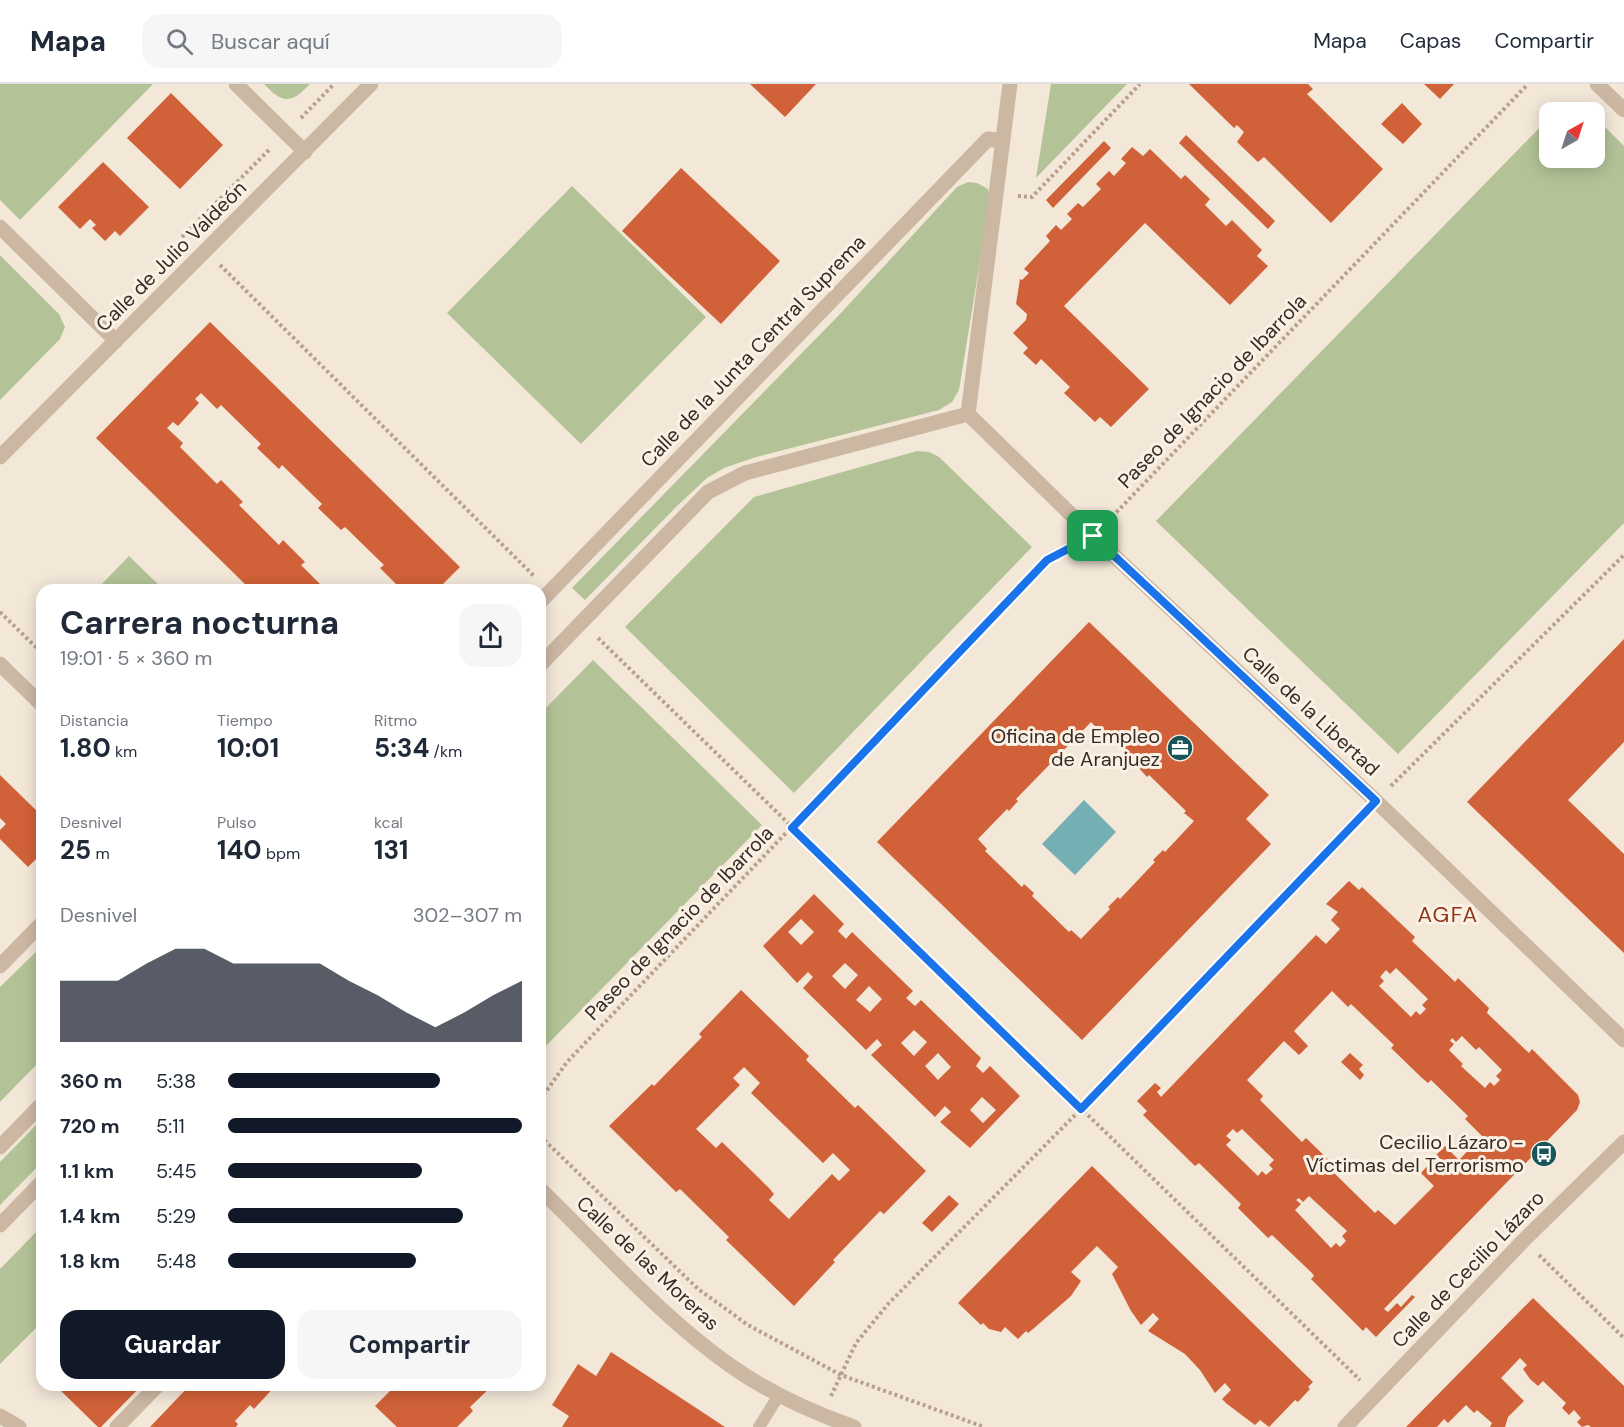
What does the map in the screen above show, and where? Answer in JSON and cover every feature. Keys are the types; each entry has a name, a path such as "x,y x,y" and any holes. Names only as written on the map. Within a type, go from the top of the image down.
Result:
{"street":[{"path":"236,84 305,152"},
{"name":"Calle de Julio Valdeón","path":"0,457 370,84"},
{"path":"546,659 708,492 745,472 968,414 1010,84"},
{"path":"1598,84 1624,110"},
{"name":"Calle de la Junta Central Suprema","path":"546,596 988,140 1002,141"},
{"path":"0,227 116,341"},
{"name":"Calle de la Libertad","path":"968,414 1093,536 1376,801 1624,1040"},
{"path":"0,664 36,699"},
{"path":"0,966 36,929"},
{"path":"0,1147 36,1110"},
{"name":"Calle de Cecilio Lázaro","path":"1345,1427 1524,1240 1624,1142"},
{"path":"0,1225 36,1188"},
{"name":"Calle de las Moreras","path":"546,1197 662,1310 732,1366 778,1395 822,1416 854,1427"},
{"path":"117,1427 152,1391"},
{"path":"0,1416 19,1427"}],"lane":[{"path":"759,1427 778,1395"}],"path":[{"path":"997,195 1032,197 1140,84"},
{"name":"Paseo de Ignacio de Ibarrola","path":"546,1092 567,1062 1047,560 1093,536 1528,84"},
{"path":"206,251 532,584"},
{"path":"822,1416 856,1343 889,1303 1081,1109 1376,801 1624,555"},
{"path":"0,612 36,647"},
{"path":"581,623 1376,1395"},
{"path":"546,1142 698,1289 748,1325 841,1374 984,1427"},
{"path":"1524,1240 1624,1338"}],"green space":[{"path":"0,84 153,84 20,220 0,200"},
{"path":"264,84 310,84 297,95 287,99 277,95"},
{"path":"1051,84 1127,84 1036,178"},
{"path":"1605,127 1624,146 1624,523 1398,754 1156,521 1539,128 1539,168 1605,168"},
{"path":"968,182 977,183 988,189 990,200 959,390 952,402 939,410 756,457 724,468 707,478 678,505 585,600 572,588 839,315 957,187"},
{"path":"572,186 706,317 581,444 447,313"},
{"path":"0,255 59,314 65,327 60,339 0,400"},
{"path":"917,451 929,452 939,457 1032,547 794,793 625,627 754,497"},
{"path":"129,556 158,584 102,584"},
{"path":"593,660 762,825 546,1046 546,708"},
{"path":"36,952 36,1065 0,1102 0,987"},
{"path":"36,1125 36,1168 0,1205 0,1162"},
{"path":"36,1232 36,1328 0,1364 0,1269"}],"water":[{"path":"1084,800 1116,832 1075,875 1042,844"}],"building":[{"path":"750,84 816,84 785,117"},
{"path":"1189,84 1308,84 1313,89 1307,94 1383,169 1331,223 1264,157 1258,162 1237,142 1244,132 1237,125 1234,128"},
{"path":"1424,84 1454,84 1440,99"},
{"path":"171,93 223,145 180,189 127,138"},
{"path":"1402,103 1422,124 1403,144 1381,124"},
{"path":"1186,135 1275,221 1268,229 1179,143"},
{"path":"1104,141 1111,148 1053,208 1046,200"},
{"path":"1132,147 1143,156 1150,149 1181,179 1185,175 1210,199 1205,205 1226,226 1232,220 1262,250 1257,256 1268,266 1230,305 1145,223 1064,306 1149,389 1111,427 1100,417 1095,422 1064,393 1070,387 1041,359 1036,365 1023,353 1028,348 1013,333 1026,320 1027,314 1016,304 1020,279 1022,280 1029,273 1024,269 1050,241 1046,236 1056,225 1061,230 1072,219 1067,214 1078,203 1083,207 1101,189 1096,184 1109,171 1114,176 1126,163 1121,159"},
{"path":"103,162 149,207 120,236 115,231 105,241 92,228 96,225 90,219 80,229 58,207"},
{"path":"681,168 780,261 721,324 622,231"},
{"path":"210,322 460,567 443,584 396,584 380,568 384,565 345,527 341,530 318,508 322,504 282,465 279,469 257,448 261,444 221,405 217,409 201,393 195,399 199,403 178,426 173,422 167,428 183,443 180,447 217,484 221,480 243,502 239,505 279,545 283,540 305,562 301,565 320,584 245,584 96,438"},
{"path":"1089,622 1269,795 1246,819 1271,844 1082,1040 877,842","holes":["1091,722 1101,732 1102,730 1194,821 1165,852 1163,850 1153,860 1155,862 1120,899 1118,897 1108,907 1110,909 1081,939 1071,930 1069,932 1032,896 1034,893 1024,884 1022,887 985,851 987,849 978,839 1007,809 1009,811 1018,801 1016,799 1052,762 1054,764 1064,755 1061,753"]},
{"path":"1624,639 1624,742 1568,800 1624,854 1624,953 1467,802"},
{"path":"0,775 36,810 36,859 28,867 0,839 0,830 6,824 0,818"},
{"path":"1349,881 1359,890 1362,887 1415,937 1412,941 1414,943 1455,982 1458,978 1489,1008 1487,1013 1529,1053 1532,1049 1578,1095 1580,1102 1577,1110 1384,1309 1388,1312 1397,1303 1401,1307 1412,1295 1415,1297 1376,1337 1366,1327 1363,1331 1311,1279 1314,1276 1312,1273 1272,1235 1268,1238 1238,1208 1241,1204 1199,1163 1195,1166 1143,1115 1147,1111 1137,1101 1155,1083 1161,1088 1157,1092 1161,1097 1316,935 1326,944 1340,929 1331,920 1338,912 1326,904","holes":["1396,968 1428,999 1422,1005 1426,1009 1420,1015 1416,1011 1411,1017 1379,986 1384,981 1380,977 1386,970 1390,974","1332,991 1348,1007 1351,1004 1394,1045 1391,1048 1422,1078 1428,1083 1431,1080 1468,1116 1465,1119 1482,1136 1459,1160 1445,1146 1436,1155 1451,1168 1443,1176 1430,1163 1421,1173 1434,1186 1395,1225 1378,1210 1375,1213 1333,1172 1337,1168 1306,1138 1302,1142 1260,1100 1263,1096 1247,1080 1284,1041 1299,1055 1308,1046 1294,1031","1462,1036 1476,1050 1479,1047 1502,1070 1496,1076 1500,1080 1494,1086 1490,1082 1485,1088 1461,1066 1463,1064 1449,1050 1454,1044 1450,1041 1452,1038 1456,1042","1233,1129 1237,1133 1242,1129 1274,1160 1269,1165 1273,1169 1266,1175 1262,1171 1258,1176 1226,1145 1231,1140 1226,1136","1309,1196 1347,1231 1342,1236 1346,1241 1340,1247 1336,1243 1331,1248 1295,1210 1301,1204 1296,1200 1299,1198 1303,1202"]},
{"path":"814,894 844,924 838,931 846,939 852,932 913,991 906,998 915,1006 921,1000 981,1058 976,1066 983,1073 990,1066 1020,1096 970,1148 940,1122 951,1112 945,1106 935,1117 871,1055 882,1045 877,1039 866,1050 803,988 813,977 808,972 797,983 763,946","holes":["801,919 814,932 801,945 788,932","845,963 858,975 845,989 832,976","869,986 882,999 870,1012 856,1000","914,1030 927,1042 914,1056 901,1043","938,1053 951,1067 938,1080 925,1066","982,1097 996,1110 983,1123 970,1110"]},
{"path":"741,990 809,1056 806,1060 855,1108 858,1105 926,1171 884,1214 880,1211 833,1260 835,1262 794,1306 726,1240 729,1237 680,1189 676,1192 609,1126 652,1084 654,1086 702,1037 699,1034","holes":["744,1067 760,1083 751,1093 823,1163 833,1153 850,1170 839,1181 832,1174 789,1219 769,1200 774,1194 769,1188 722,1142 716,1148 696,1129 740,1085 733,1078"]},
{"path":"1350,1053 1363,1065 1359,1069 1364,1075 1360,1080 1341,1062"},
{"path":"1092,1166 1313,1382 1298,1402 1295,1400 1269,1427 1260,1420 1255,1425 1227,1404 1222,1399 1231,1390 1225,1383 1215,1393 1200,1370 1185,1354 1148,1331 1159,1319 1153,1313 1141,1325 1112,1274 1118,1267 1097,1246 1071,1272 1081,1281 1071,1296 1018,1339 1005,1327 1001,1332 989,1329 983,1323 981,1325 958,1303"},
{"path":"949,1195 959,1204 932,1232 922,1223"},
{"path":"1533,1298 1624,1386 1624,1427 1591,1427 1588,1425 1582,1427 1577,1422 1581,1418 1574,1410 1569,1415 1562,1408 1566,1403 1543,1381 1538,1386 1530,1379 1523,1369 1527,1365 1520,1358 1501,1378 1524,1401 1508,1417 1505,1427 1490,1427 1492,1423 1477,1410 1474,1413 1466,1405 1448,1423 1444,1419 1437,1427 1406,1427"},
{"path":"611,1352 725,1427 562,1427 569,1416 552,1405 578,1364 596,1376"},
{"path":"61,1391 136,1391 101,1427 98,1427"},
{"path":"184,1391 271,1391 254,1409 250,1405 235,1421 238,1424 236,1427 150,1427"},
{"path":"390,1391 487,1391 470,1407 473,1411 457,1427 397,1427 375,1406"}],"place":[{"name":"Oficina de Empleo de Aranjuez","path":"1180,748"},
{"name":"Cecilio Lázaro - Víctimas del Terrorismo","path":"1544,1154"}],"district":[{"name":"AGFA","path":"1448,914"}],"route":[{"path":"1093,536 1376,801 1081,1109 792,828 1047,560 1093,536"}]}
